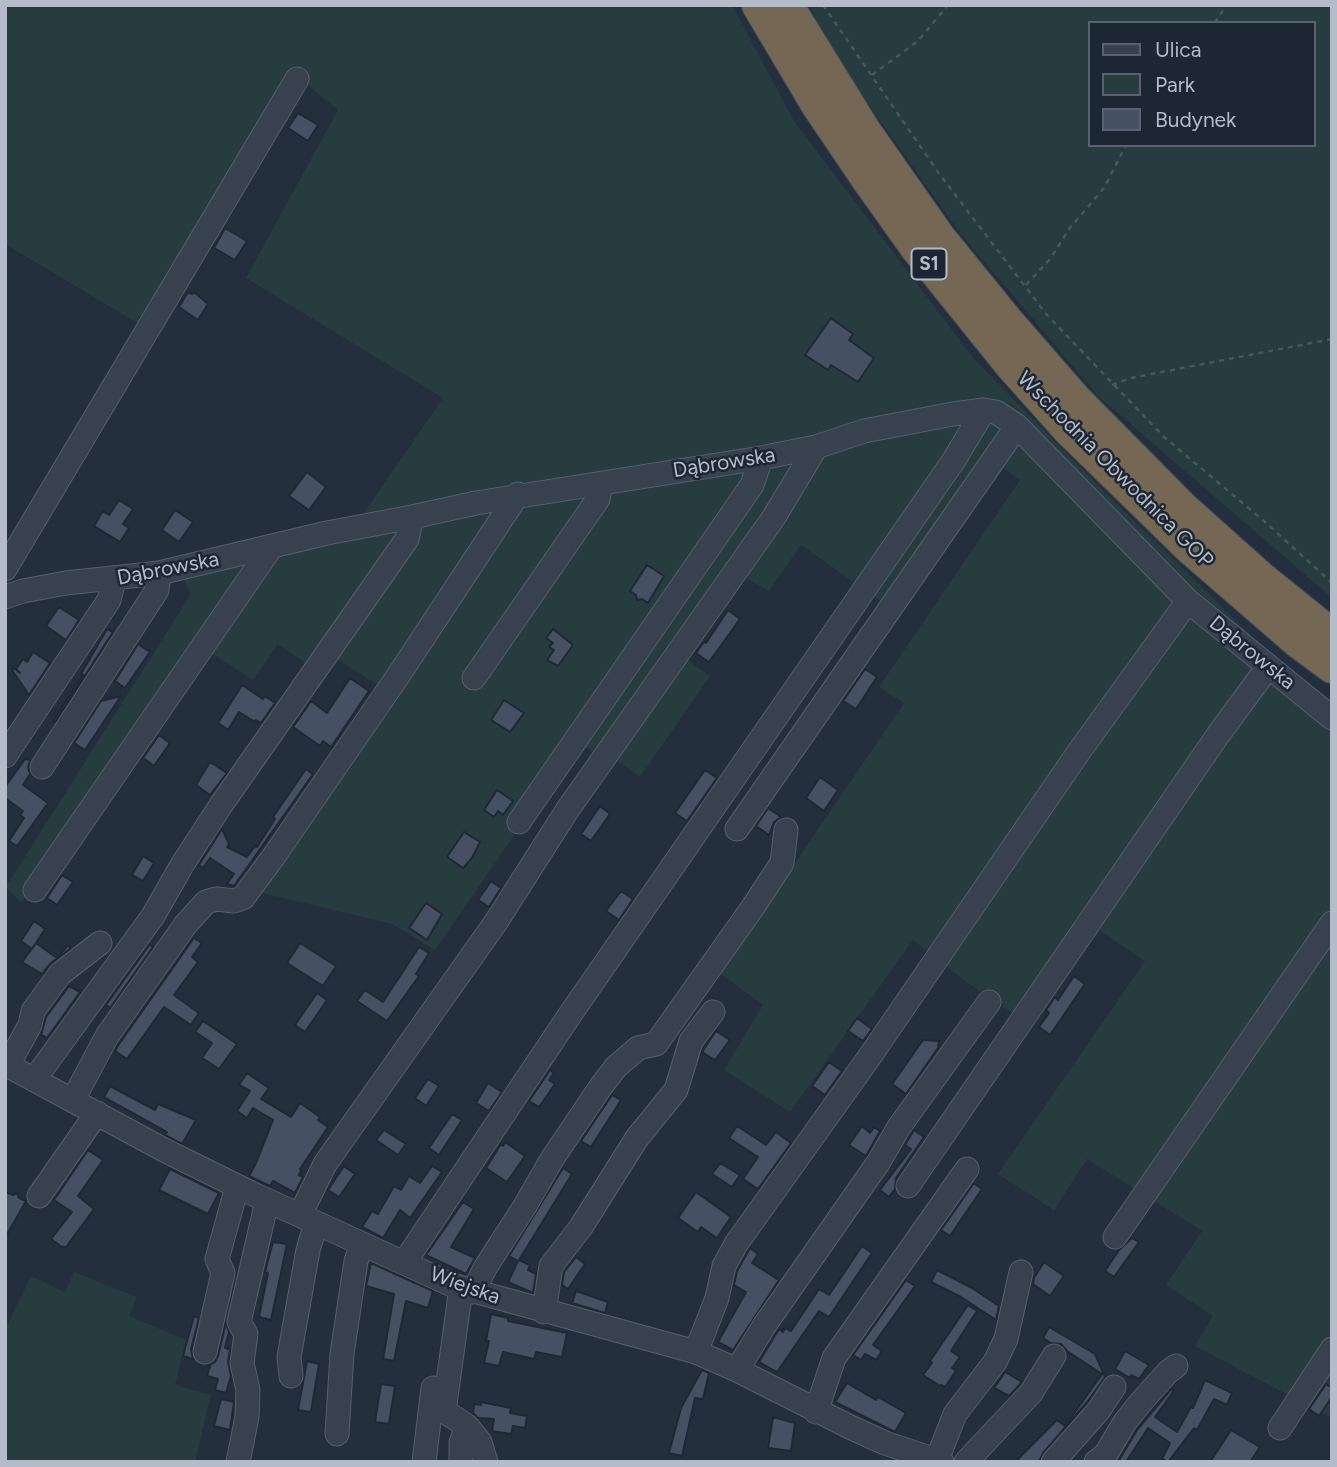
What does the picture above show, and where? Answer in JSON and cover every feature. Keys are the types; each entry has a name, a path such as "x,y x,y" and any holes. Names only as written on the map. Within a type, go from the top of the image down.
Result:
{"highway":[{"name":"Wschodnia Obwodnica GOP","path":"758,5 818,106 868,180 915,246 1001,353 1068,429 1192,551 1297,641 1332,667"},
{"name":"Wschodnia Obwodnica GOP","path":"787,5 816,56 879,152 939,237 1008,322 1076,400 1184,509 1260,577 1332,635"},
{"path":"1297,641 1332,678"}],"street":[{"path":"5,569 297,79"},
{"path":"404,1263 567,1019 954,460 984,410"},
{"name":"Dąbrowska","path":"5,597 66,583 114,580 159,573 327,533 517,494 601,484 761,458 816,447 864,431 984,410 996,412 1017,426 1188,601 1332,718"},
{"path":"737,829 1017,426"},
{"path":"291,1376 289,1357 308,1250 308,1219 325,1164 496,922 568,809 774,517 816,447"},
{"path":"519,822 752,485 761,458"},
{"path":"474,678 598,499 601,484"},
{"path":"73,1100 107,1037 186,924 206,902 243,898 274,856 398,676 517,494"},
{"path":"34,1080 153,916 221,804 407,539 412,517"},
{"path":"35,890 272,546"},
{"path":"43,767 157,590 159,573"},
{"path":"5,756 109,600 114,580"},
{"path":"696,1352 717,1298 724,1266 736,1244 868,1059 1078,753 1188,601"},
{"path":"908,1186 1180,789 1268,667"},
{"path":"424,1462 436,1370 462,1288 485,1268 552,1158 602,1085 616,1067 638,1048 656,1044 753,907 782,863 786,830"},
{"path":"1115,1237 1332,923"},
{"path":"7,1064 30,1026 33,1011 60,974 100,943"},
{"path":"737,1370 764,1326 878,1163 899,1127 989,1002"},
{"path":"544,1312 551,1266 581,1227 637,1138 676,1090 691,1041 713,1012"},
{"name":"Wiejska","path":"7,1064 164,1150 237,1186 462,1288 696,1352 885,1443 940,1461"},
{"path":"38,1196 97,1113"},
{"path":"816,1412 834,1359 967,1169"},
{"path":"205,1352 222,1273 217,1259 237,1186"},
{"path":"238,1462 247,1417 248,1390 242,1363 246,1334 239,1322 267,1200"},
{"path":"337,1434 342,1354 356,1261 362,1244"},
{"path":"940,1461 955,1414 995,1362 1006,1339 1021,1272"},
{"path":"462,1288 444,1411 467,1426 480,1442 486,1462"},
{"path":"1280,1428 1332,1349"},
{"path":"966,1462 1031,1393 1054,1356"},
{"path":"1096,1462 1106,1454 1125,1422 1141,1402 1176,1366"},
{"path":"1053,1462 1099,1410 1114,1387"},
{"path":"461,1462 461,1443 467,1426"}],"path":[{"path":"823,5 940,175 1047,315 1164,437 1264,521 1332,583"},
{"path":"872,75 918,41 947,5"},
{"path":"1216,21 1226,5"},
{"path":"1026,285 1051,258 1069,229 1104,188 1125,147"},
{"path":"1112,384 1332,339"}],"green space":[{"path":"5,5 732,5 794,121 974,359 1260,644 1332,702 1332,1418 1195,1346 1213,1316 1166,1285 1202,1231 1087,1159 1054,1210 998,1174 1145,961 1095,927 1028,1023 965,981 913,940 790,1112 724,1070 763,1005 720,973 904,703 879,687 1020,480 999,465 900,615 801,545 769,591 740,575 682,656 710,676 640,777 616,760 610,764 579,741 435,950 392,924 258,892 388,692 334,657 321,674 278,644 253,680 196,643 21,903 6,887 191,594 175,561 361,517 443,398 246,278 338,110 303,81 149,330 5,244"},
{"path":"809,5 1332,5 1332,598 1098,396 960,233 839,63"},
{"path":"74,1272 137,1297 129,1316 186,1340 175,1385 211,1395 195,1462 5,1462 5,1330 31,1276 65,1292"}],"building":[{"path":"298,113 318,125 308,141 288,128"},
{"path":"225,228 247,241 235,260 214,248"},
{"path":"188,292 194,292 208,304 198,320 179,307"},
{"path":"831,318 853,334 849,340 874,358 858,382 831,365 828,370 805,355"},
{"path":"307,472 326,487 309,510 289,496"},
{"path":"119,500 133,509 123,524 129,528 120,542 94,526 103,511 109,515"},
{"path":"175,510 193,522 179,542 162,530"},
{"path":"647,565 664,576 648,603 642,599 637,600 636,595 630,591"},
{"path":"59,607 79,620 66,640 46,626"},
{"path":"728,610 740,619 709,662 696,653"},
{"path":"107,629 113,632 55,722 53,721 83,675 81,674"},
{"path":"553,629 573,645 558,666 547,660 554,650 549,647 553,643 546,638"},
{"path":"138,644 150,652 125,688 115,681"},
{"path":"33,652 50,663 29,695 12,670 14,668 20,673 16,669 23,659 27,662"},
{"path":"865,669 877,677 856,709 843,701"},
{"path":"350,678 369,691 331,747 323,741 320,746 293,727 311,701 327,713"},
{"path":"242,685 263,699 265,696 275,703 261,723 239,712 228,730 218,723"},
{"path":"121,696 85,750 74,743 101,701"},
{"path":"504,700 524,713 510,732 491,720"},
{"path":"159,735 170,743 154,766 143,758"},
{"path":"26,758 30,761 30,774 23,785 48,803 17,846 9,841 24,818 20,815 23,811 5,798 5,787"},
{"path":"210,762 227,773 210,795 196,785"},
{"path":"306,769 313,774 234,886 227,884 234,874 210,858 203,868 199,865 222,829 229,844 227,847 247,857 255,846 257,847 275,819 273,817"},
{"path":"705,770 717,778 687,821 675,813"},
{"path":"820,777 838,790 824,811 806,798"},
{"path":"497,790 513,801 503,815 498,811 494,817 484,810"},
{"path":"600,806 610,814 591,841 581,834"},
{"path":"768,808 781,817 774,822 769,835 756,826"},
{"path":"464,832 480,842 463,868 447,857"},
{"path":"143,856 154,863 143,881 132,875"},
{"path":"62,875 73,882 57,905 47,898"},
{"path":"491,881 501,888 489,907 478,900"},
{"path":"621,891 633,899 619,920 606,911"},
{"path":"426,903 442,914 427,940 409,928"},
{"path":"34,921 45,929 32,949 21,941"},
{"path":"194,938 202,943 192,957 198,962 174,995 199,1013 191,1025 164,1007 127,1059 115,1051 117,1047"},
{"path":"36,943 57,958 68,945 71,948 51,963 42,974 22,962"},
{"path":"300,943 336,966 323,986 287,963"},
{"path":"150,944 153,947 110,1008 106,1005"},
{"path":"419,947 429,953 416,974 419,976 387,1021 357,1001 365,990 383,1002"},
{"path":"1074,976 1085,984 1050,1035 1039,1027 1049,1013 1046,1010 1055,997 1058,1000"},
{"path":"69,986 80,992 47,1038 41,1035 46,1017"},
{"path":"317,993 327,1000 305,1032 295,1025"},
{"path":"857,1018 872,1029 863,1041 848,1031"},
{"path":"203,1021 237,1044 219,1069 202,1058 212,1043 195,1032"},
{"path":"716,1031 730,1040 715,1060 702,1052"},
{"path":"923,1040 939,1041 938,1048 906,1094 892,1084"},
{"path":"829,1062 842,1071 825,1095 812,1086"},
{"path":"550,1070 554,1073 549,1080 555,1084 539,1107 529,1101"},
{"path":"247,1073 269,1088 261,1099 291,1117 300,1103 320,1117 318,1120 328,1127 300,1169 299,1175 303,1177 295,1193 273,1181 270,1186 249,1176 273,1120 253,1108 247,1118 237,1111 250,1091 239,1085"},
{"path":"428,1079 439,1086 426,1106 415,1098"},
{"path":"488,1083 502,1092 489,1111 476,1103"},
{"path":"110,1086 155,1110 158,1104 196,1120 182,1144 165,1135 167,1132 104,1097"},
{"path":"612,1095 621,1100 591,1147 581,1141"},
{"path":"452,1114 462,1120 439,1155 429,1148"},
{"path":"737,1126 766,1145 776,1132 791,1143 758,1189 743,1179 758,1157 729,1138"},
{"path":"862,1126 870,1133 874,1127 880,1131 866,1156 849,1145"},
{"path":"384,1130 406,1144 398,1155 376,1140"},
{"path":"914,1130 924,1137 896,1178 895,1189 889,1197 880,1190 911,1149 905,1145"},
{"path":"505,1142 525,1156 507,1182 486,1168"},
{"path":"88,1150 103,1160 78,1196 94,1209 66,1247 62,1247 51,1239 72,1212 54,1200"},
{"path":"720,1163 740,1175 732,1187 712,1174"},
{"path":"344,1166 355,1174 339,1197 328,1190"},
{"path":"432,1166 442,1172 410,1218 400,1210 383,1238 362,1227 372,1211 378,1214 394,1186 401,1190 409,1176 420,1183"},
{"path":"563,1168 572,1174 519,1260 530,1265 528,1270 536,1274 533,1293 508,1282 518,1261 509,1256"},
{"path":"170,1169 219,1193 208,1214 159,1190"},
{"path":"974,1183 982,1189 950,1236 941,1230"},
{"path":"5,1192 13,1195 17,1193 19,1198 26,1201 5,1238"},
{"path":"696,1192 731,1217 717,1238 701,1227 698,1232 678,1218"},
{"path":"463,1202 474,1209 451,1247 475,1258 466,1274 426,1255"},
{"path":"1132,1238 1139,1242 1114,1277 1105,1271 1119,1250"},
{"path":"273,1242 287,1244 271,1320 259,1317 268,1273 265,1272"},
{"path":"862,1246 872,1253 829,1317 819,1311 777,1372 759,1362 779,1329 783,1332 785,1328 791,1331 819,1289 829,1295"},
{"path":"750,1248 758,1254 752,1263 779,1280 733,1350 718,1342 746,1292 734,1285 737,1271"},
{"path":"576,1257 585,1264 568,1289 562,1285 564,1272"},
{"path":"1044,1262 1064,1276 1050,1296 1033,1284"},
{"path":"371,1263 433,1291 428,1308 406,1301 394,1361 383,1359 394,1294 366,1286"},
{"path":"937,1270 999,1306 996,1320 961,1297 931,1282"},
{"path":"906,1280 915,1286 873,1345 882,1351 876,1360 865,1354 861,1360 853,1355"},
{"path":"576,1291 608,1302 605,1313 572,1303"},
{"path":"968,1305 977,1311 951,1351 960,1357 952,1368 956,1371 945,1387 940,1386 923,1375"},
{"path":"491,1314 508,1318 508,1321 567,1333 562,1357 536,1352 534,1359 503,1352 499,1366 484,1363"},
{"path":"194,1316 199,1318 191,1349 193,1359 183,1356"},
{"path":"226,1323 229,1332 225,1348 230,1349 228,1362 231,1376 226,1393 215,1390 218,1379 207,1376 208,1366 215,1362 218,1356"},
{"path":"1049,1327 1095,1354 1105,1377 1043,1453 1039,1462 1015,1462 1057,1420 1065,1426 1102,1374 1067,1351 1061,1344 1051,1343 1043,1338"},
{"path":"1125,1351 1149,1365 1139,1379 1131,1375 1130,1378 1115,1369"},
{"path":"307,1361 319,1364 311,1412 298,1410"},
{"path":"702,1370 709,1373 703,1399 695,1398 682,1456 669,1453 681,1408"},
{"path":"1005,1372 1022,1382 1009,1396 994,1388"},
{"path":"1205,1380 1232,1393 1227,1405 1214,1399 1197,1430 1194,1428 1168,1462 1162,1459 1170,1443 1148,1428 1126,1462 1118,1462 1137,1430 1172,1388 1173,1392 1155,1417 1177,1432 1191,1407 1193,1408"},
{"path":"847,1383 906,1413 895,1432 835,1402"},
{"path":"381,1384 395,1386 389,1424 375,1422"},
{"path":"1326,1384 1332,1388 1332,1397 1319,1416 1309,1409"},
{"path":"221,1399 234,1402 230,1430 214,1426"},
{"path":"481,1402 511,1408 510,1413 527,1416 525,1428 513,1426 511,1434 492,1431 494,1419 478,1418 473,1413 474,1404 481,1405"},
{"path":"773,1417 795,1423 791,1451 768,1448"},
{"path":"1231,1430 1260,1447 1250,1462 1210,1462"}]}
